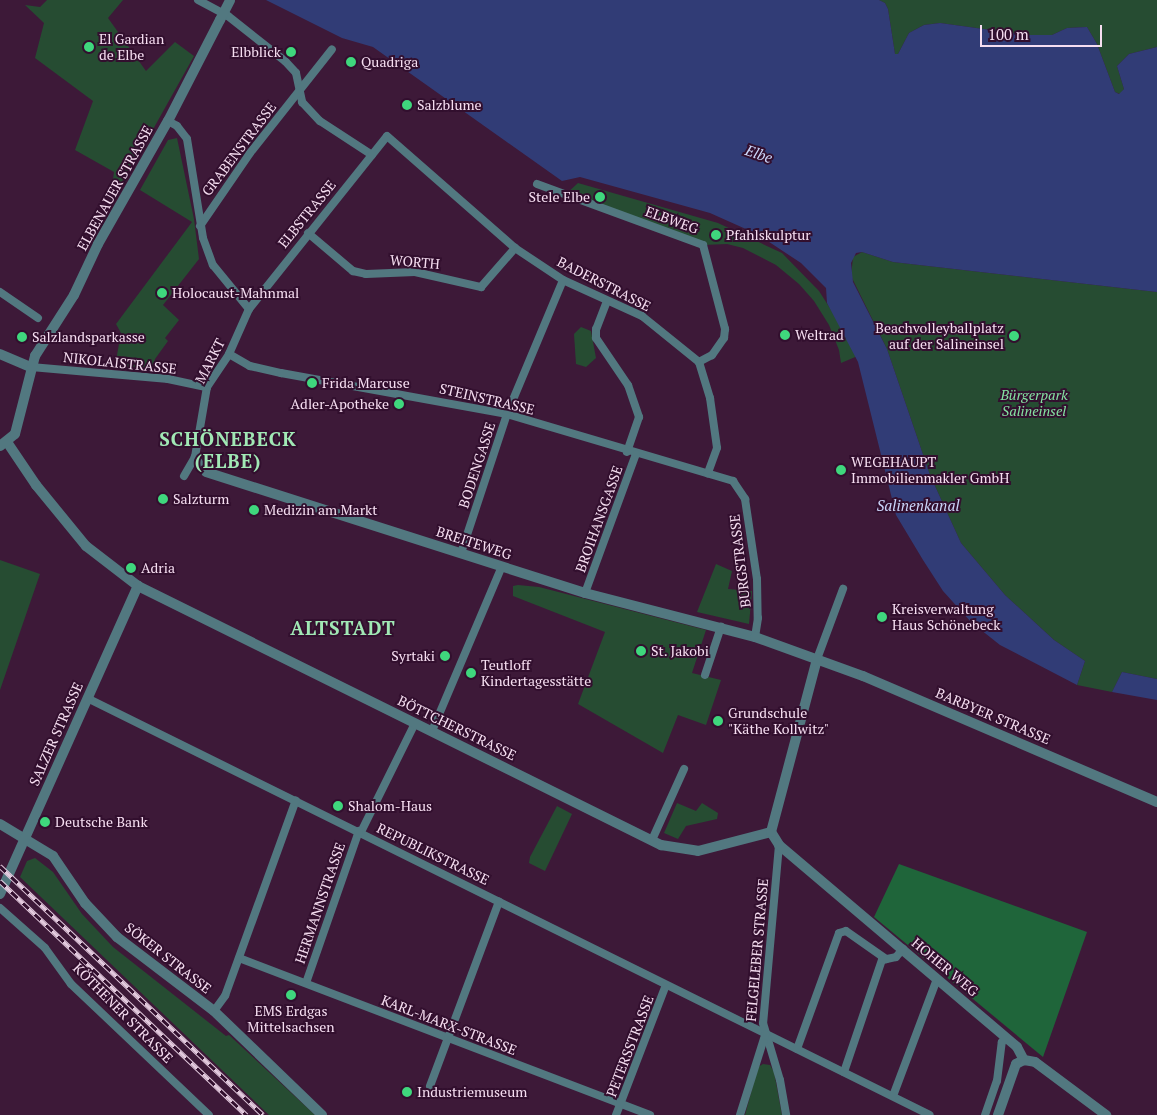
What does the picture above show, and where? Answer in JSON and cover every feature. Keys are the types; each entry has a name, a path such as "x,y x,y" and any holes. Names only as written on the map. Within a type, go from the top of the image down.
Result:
{"street":[{"path":"198,0 228,16 285,61 296,73 302,102 320,121 372,155"},
{"name":"ELBENAUER STRASSE","path":"3,444 15,434 31,367 168,121 230,0"},
{"name":"GRABENSTRASSE","path":"200,226 215,201 332,49"},
{"path":"168,121 178,126 187,139 200,226 213,265 249,309"},
{"name":"ELBSTRASSE","path":"249,309 386,136"},
{"name":"BADERSTRASSE","path":"386,136 516,248 563,280 642,316 699,362"},
{"name":"ELBWEG","path":"537,184 703,244 725,329 716,350 699,362"},
{"name":"WORTH","path":"308,233 353,270 366,274 415,272 481,287 516,248"},
{"name":"BODENGASSE","path":"461,553 507,414 563,280"},
{"path":"0,292 38,318"},
{"path":"607,301 596,329 596,338 628,384 639,417 627,452"},
{"name":"MARKT","path":"195,457 207,387 228,354 249,309"},
{"path":"0,354 31,367"},
{"name":"STEINSTRASSE","path":"228,354 250,366 507,414 627,452 708,473 736,484"},
{"path":"699,362 710,398 717,448 708,473"},
{"name":"NIKOLAISTRASSE","path":"31,367 168,379 207,387"},
{"name":"BÖTTCHERSTRASSE","path":"3,444 86,546 138,586 652,840 677,850 698,851 772,832"},
{"name":"BROIHANSGASSE","path":"586,593 636,454"},
{"path":"184,476 195,457"},
{"name":"BREITEWEG","path":"195,457 206,472 586,593 755,636"},
{"name":"BURGSTRASSE","path":"736,484 745,499 757,579 758,618 755,636"},
{"path":"432,731 502,566"},
{"name":"SALZER STRASSE","path":"0,894 138,586"},
{"path":"772,832 818,659 843,589"},
{"path":"705,675 721,627"},
{"name":"BARBYER STRASSE","path":"755,636 818,659 1157,802"},
{"name":"REPUBLIKSTRASSE","path":"87,698 930,1115"},
{"name":"HERMANNSTRASSE","path":"306,983 360,832 415,723"},
{"path":"652,840 684,769"},
{"path":"214,1011 225,996 296,800"},
{"name":"SÖKER STRASSE","path":"0,824 58,861 85,903 117,937 214,1011 322,1115"},
{"name":"HOHER WEG","path":"772,832 779,845 1017,1046 1024,1060 1035,1062 1106,1115"},
{"name":"FELGELEBER STRASSE","path":"779,845 763,1015 766,1035 780,1080 786,1115"},
{"path":"430,1086 499,901"},
{"name":"KÖTHENER STRASSE","path":"0,908 45,948 71,984 209,1115"},
{"path":"797,1049 839,933 846,932 886,959"},
{"path":"844,1072 882,960 896,957 903,949"},
{"name":"KARL-MARX-STRASSE","path":"239,958 650,1115"},
{"path":"893,1096 938,980"},
{"name":"PETERSSTRASSE","path":"616,1115 666,985"},
{"path":"740,1115 766,1035"},
{"path":"985,1115 997,1081 1002,1042 1006,1037"},
{"path":"998,1115 1016,1064 1024,1060"}],"green space":[{"path":"47,0 123,0 108,18 146,71 175,42 194,56 109,208 114,172 75,150 93,101 35,58 44,23 25,5 40,7"},
{"path":"879,0 1157,0 1157,47 1129,54 1117,66 1124,89 1120,94 1115,92 1097,44 1087,27 1067,28 1052,35 1027,35 940,23 924,25 909,33 898,54 895,54 888,9 885,3"},
{"path":"177,138 194,219 199,259 163,305 179,320 165,338 168,341 155,359 153,369 115,366 121,333 116,324 192,222 140,190 168,140"},
{"path":"578,183 718,223 782,253 819,291 860,355 841,363 839,350 829,325 814,301 799,284 776,265 743,248 727,244 703,245 566,194"},
{"name":"Bürgerpark Salineinsel","path":"862,252 893,262 1157,292 1157,679 1122,672 1112,692 1077,685 1085,661 1054,640 1005,595 961,543 930,475 887,349 851,276 853,257"},
{"path":"581,327 591,331 596,358 586,367 576,364 574,334"},
{"path":"0,560 40,574 0,690"},
{"path":"716,564 732,571 728,589 752,591 749,624 697,612"},
{"path":"513,586 539,587 706,630 692,673 721,680 706,725 678,715 663,753 578,704 605,632 513,596"},
{"path":"677,803 696,811 702,803 718,813 717,819 686,826 678,839 664,833"},
{"path":"557,806 572,814 545,871 529,863 530,857"},
{"path":"35,858 53,872 82,914 113,947 226,1036 229,1035 315,1115 269,1115 20,877 27,861"},
{"path":"899,864 1087,932 1043,1057 874,917"},
{"path":"763,1064 770,1065 774,1072 782,1115 745,1115 758,1067"}],"water":[{"path":"266,0 879,0 885,3 888,9 895,54 898,54 909,33 924,25 940,23 1027,35 1052,35 1067,28 1087,27 1097,44 1115,92 1119,94 1124,89 1117,66 1129,54 1157,47 1157,292 893,262 862,252 856,253 851,263 853,282 887,349 930,475 961,543 1005,595 1054,640 1085,661 1077,685 1000,645 971,622 943,591 896,515 858,362 827,303 826,288 801,263 757,234 710,213 580,177 562,181 373,47 342,38"},
{"path":"1122,672 1157,679 1157,700 1112,692"}],"railway":[{"path":"0,866 263,1115"},
{"path":"0,881 247,1115"}],"place":[{"name":"El Gardian de Elbe","path":"89,47"},
{"name":"Elbblick","path":"291,52"},
{"name":"Quadriga","path":"351,62"},
{"name":"Salzblume","path":"407,105"},
{"name":"Stele Elbe","path":"600,197"},
{"name":"Pfahlskulptur","path":"716,235"},
{"name":"Holocaust-Mahnmal","path":"162,293"},
{"name":"Weltrad","path":"785,335"},
{"name":"Beachvolleyballplatz auf der Salineinsel","path":"1014,336"},
{"name":"Salzlandsparkasse","path":"22,337"},
{"name":"Frida Marcuse","path":"312,383"},
{"name":"Adler-Apotheke","path":"399,404"},
{"name":"WEGEHAUPT Immobilienmakler GmbH","path":"841,470"},
{"name":"Salzturm","path":"163,499"},
{"name":"Medizin am Markt","path":"254,510"},
{"name":"Adria","path":"131,568"},
{"name":"Kreisverwaltung Haus Schönebeck","path":"882,617"},
{"name":"St. Jakobi","path":"641,651"},
{"name":"Syrtaki","path":"445,656"},
{"name":"Teutloff Kindertagesstätte","path":"471,673"},
{"name":"Grundschule \"Käthe Kollwitz\"","path":"718,721"},
{"name":"Shalom-Haus","path":"338,806"},
{"name":"Deutsche Bank","path":"45,822"},
{"name":"EMS Erdgas Mittelsachsen","path":"291,995"},
{"name":"Industriemuseum","path":"407,1092"}],"district":[{"name":"SCHÖNEBECK (ELBE)","path":"228,450"},
{"name":"ALTSTADT","path":"343,628"}],"water label":[{"name":"Elbe","path":"759,154"},
{"name":"Salinenkanal","path":"918,506"}]}
